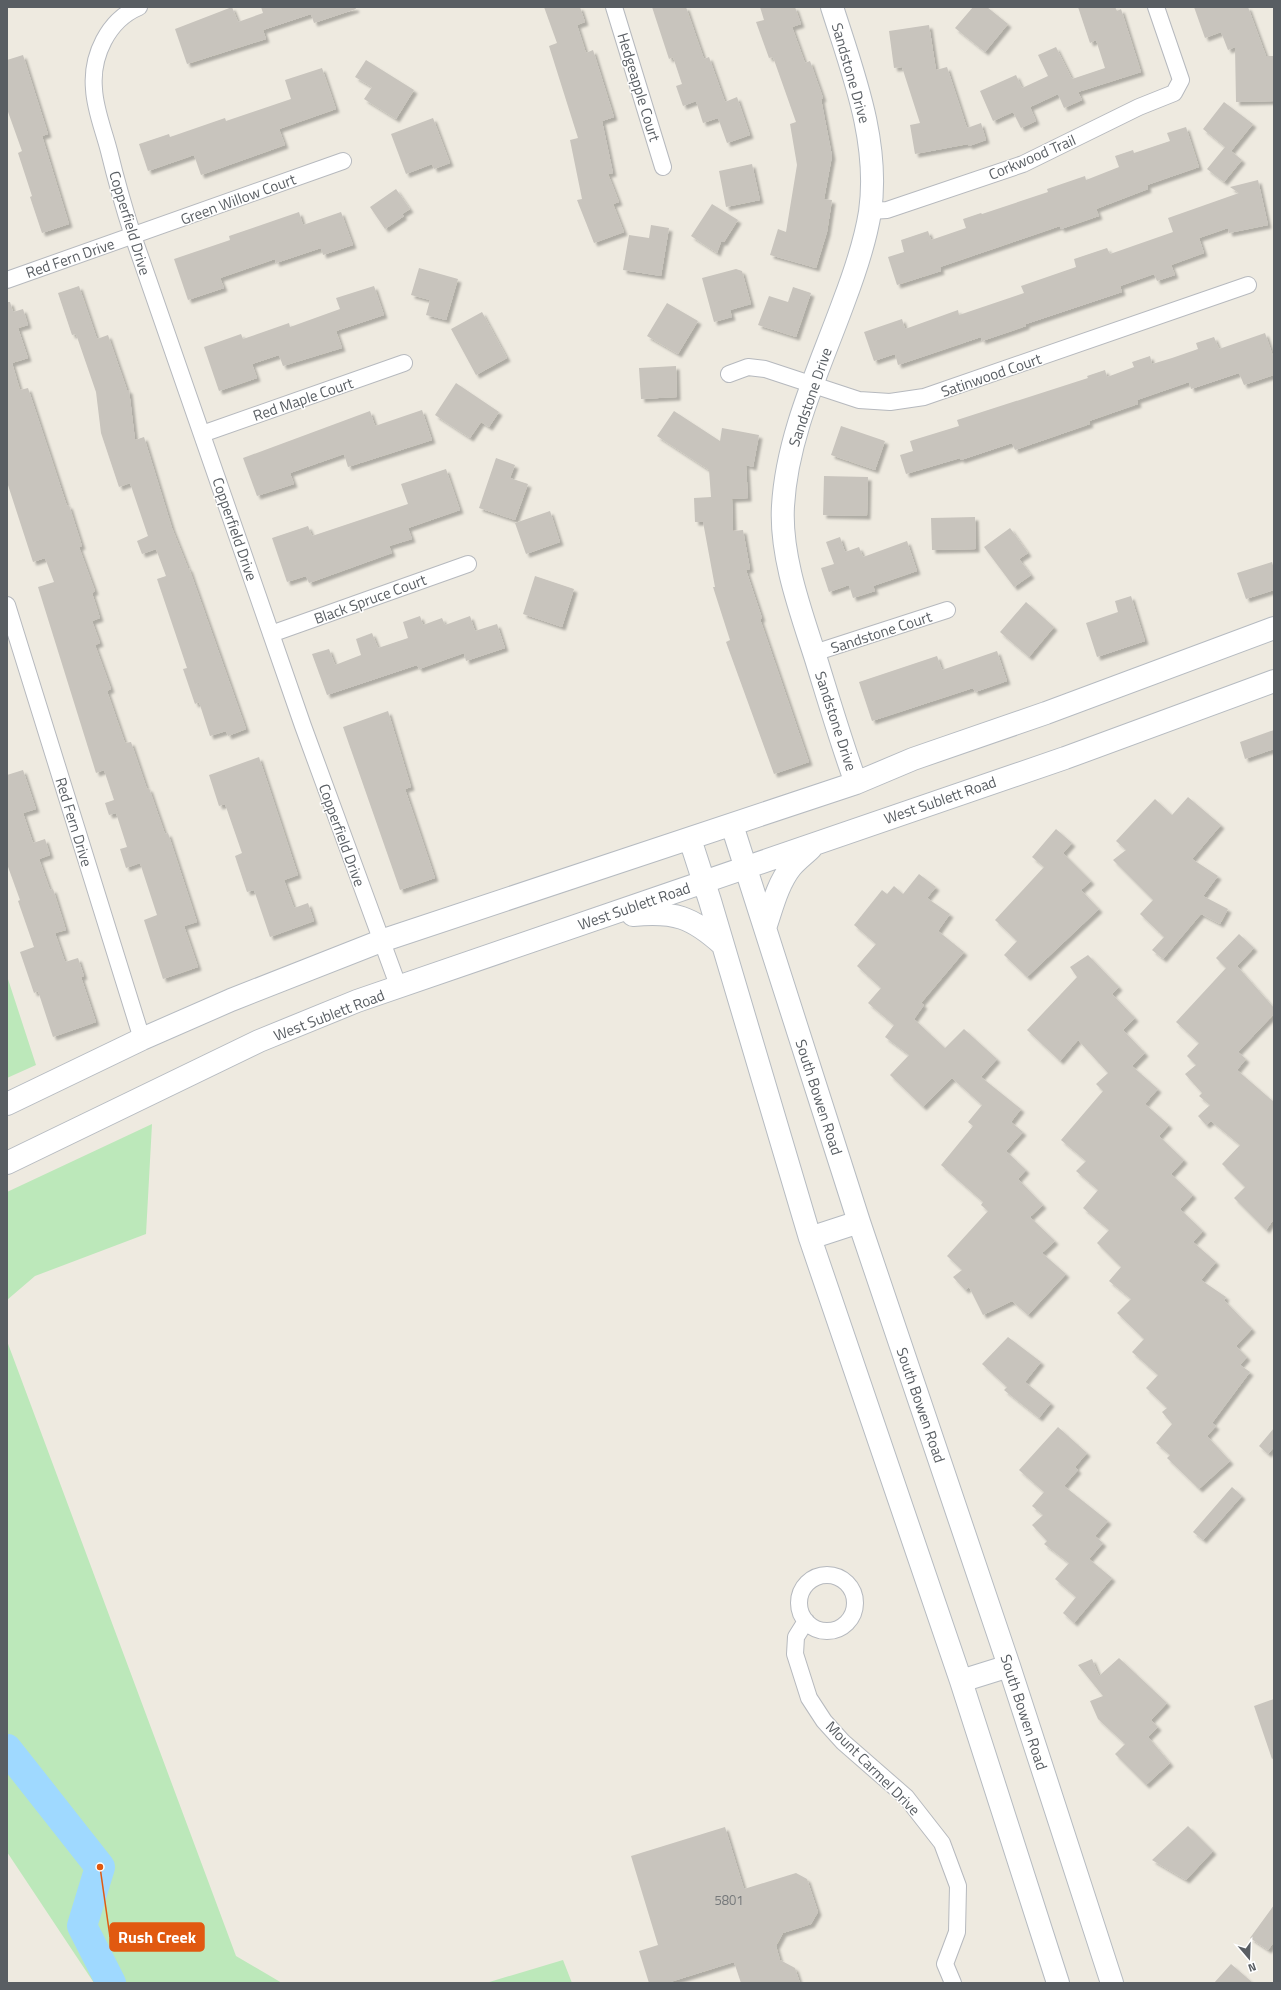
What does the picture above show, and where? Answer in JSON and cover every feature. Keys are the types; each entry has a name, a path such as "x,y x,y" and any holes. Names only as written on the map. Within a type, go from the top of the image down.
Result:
{"main road":[{"name":"Sandstone Drive","path":"837,8 866,120 871,155 872,185 870,211 865,239 855,272 794,439 785,483 783,509 787,560 814,653 856,783"},
{"path":"7,1104 142,1039 231,1000 381,941 856,783 913,759 1274,628"},
{"name":"West Sublett Road","path":"7,1163 259,1041 357,1001 399,988 1065,758 1274,681"},
{"name":"South Bowen Road","path":"732,825 859,1222 1009,1666 1112,1983"},
{"path":"690,839 810,1238 960,1681 1058,1983"},
{"path":"765,928 778,889 791,867 816,843"},
{"path":"604,917 657,912 685,918 706,930 723,945"},
{"path":"810,1238 859,1222"},
{"path":"960,1681 1009,1666"}],"street":[{"name":"Copperfield Drive","path":"140,7 129,11 111,29 100,46 95,65 94,90 133,236 271,634 399,988"},
{"name":"Hedgeapple Court","path":"614,7 663,167"},
{"name":"Corkwood Trail","path":"870,211 887,210 1023,164 1139,107 1174,93 1181,80 1156,7"},
{"name":"Green Willow Court","path":"133,236 344,161"},
{"name":"Red Fern Drive","path":"7,280 133,236"},
{"name":"Satinwood Court","path":"729,374 748,367 765,369 859,400 890,402 924,397 1248,285"},
{"name":"Red Maple Court","path":"202,434 404,363"},
{"name":"Black Spruce Court","path":"271,634 468,564"},
{"name":"Red Fern Drive","path":"7,605 142,1039"},
{"name":"Sandstone Court","path":"814,653 947,610"},
{"name":"Mount Carmel Drive","path":"806,1621 796,1637 795,1654 809,1698 824,1721 843,1742 906,1797 942,1843 958,1886 957,1932 945,1964 953,1983"}],"green space":[{"path":"7,976 36,1065 7,1078"},
{"path":"152,1124 146,1234 35,1276 7,1300 7,1192"},
{"path":"7,1341 236,1956 282,1983 94,1983 7,1852"},
{"path":"563,1960 572,1983 486,1983"}],"building":[{"path":"232,7 238,22 263,13 261,7 355,7 356,9 314,23 311,14 263,30 266,39 187,64 175,29"},
{"path":"544,7 580,7 585,22 577,25 586,53 593,50 614,117 602,121 613,173 608,174 619,202 613,204 624,232 594,243 577,200 582,199 570,140 578,138 549,46 557,43"},
{"path":"652,7 686,7 704,59 709,57 725,102 737,97 750,135 727,143 718,118 703,123 696,101 683,106 676,86 682,84 673,57 669,59"},
{"path":"760,7 795,7 801,24 792,27 805,63 810,61 823,98 821,99 832,156 824,199 832,200 827,232 816,268 770,255 778,229 786,232 797,165 790,124 796,122 773,57 769,58 756,22 764,20"},
{"path":"973,7 987,7 1008,24 985,52 955,28"},
{"path":"1078,7 1115,7 1117,11 1121,9 1141,72 1078,92 1082,100 1064,108 1058,94 1030,107 1036,121 1021,128 1013,112 993,121 980,91 1016,75 1022,88 1048,76 1038,55 1056,47 1072,79 1105,68 1096,40 1090,43"},
{"path":"1194,7 1248,7 1266,56 1274,56 1274,101 1236,102 1235,47 1228,50 1221,32 1205,38"},
{"path":"929,25 936,70 947,67 967,128 981,123 986,140 969,146 968,144 915,154 910,125 920,123 902,67 894,68 889,31"},
{"path":"23,55 48,134 42,136 69,224 42,233 18,153 22,151 7,109 7,60"},
{"path":"366,60 414,90 396,119 364,99 372,87 355,77"},
{"path":"322,68 336,109 279,129 285,145 201,175 194,155 148,171 139,144 169,134 170,137 225,118 226,121 291,99 285,80"},
{"path":"1224,102 1253,124 1231,151 1242,160 1224,182 1207,169 1225,147 1203,129"},
{"path":"433,118 450,163 434,169 432,164 406,174 391,134"},
{"path":"1186,127 1199,167 1147,185 1148,189 1096,209 1099,216 1061,229 1060,226 940,267 941,271 897,285 888,257 904,252 901,240 928,231 931,240 966,228 963,219 1048,192 1047,189 1085,176 1086,180 1119,167 1115,156 1133,150 1134,153 1170,141 1167,133"},
{"path":"752,164 760,200 726,207 719,171"},
{"path":"1258,180 1268,225 1229,233 1228,228 1199,238 1204,253 1171,265 1175,275 1157,281 1154,274 1120,286 1122,292 1026,324 1026,326 982,341 981,337 898,365 895,354 874,361 864,332 902,319 905,329 958,310 959,315 1024,293 1021,286 1076,267 1074,259 1107,248 1110,254 1173,232 1168,218 1239,193 1230,187"},
{"path":"396,189 410,209 402,214 404,216 385,229 370,207"},
{"path":"712,204 738,220 724,242 721,242 717,253 691,236"},
{"path":"299,212 303,225 341,212 353,245 323,255 321,248 276,263 275,259 220,278 224,288 188,300 174,259 230,240 229,236"},
{"path":"651,225 669,228 661,276 623,270 629,235 649,238"},
{"path":"419,268 458,279 446,320 426,315 430,300 411,295"},
{"path":"736,269 742,271 751,304 730,310 732,317 714,322 702,278"},
{"path":"79,286 97,339 108,335 127,390 129,390 135,440 144,437 172,528 189,568 246,729 228,736 226,731 210,736 199,702 195,704 183,669 187,668 157,579 166,576 156,549 142,554 137,541 148,536 130,483 119,487 101,433 96,392 76,334 72,335 58,293"},
{"path":"374,286 384,315 336,331 342,348 283,366 279,355 252,364 257,378 219,391 204,347 241,334 243,339 289,323 290,327 340,309 336,298"},
{"path":"793,287 811,293 796,337 758,325 769,296 788,302"},
{"path":"7,302 10,302 13,312 23,309 28,325 18,328 28,358 12,363 20,390 28,388 67,506 69,505 82,546 79,547 95,591 92,593 100,618 92,621 100,643 95,645 111,689 107,691 125,743 131,742 147,789 149,788 165,834 168,833 197,922 184,926 198,967 163,979 144,920 157,915 140,863 126,868 120,849 127,847 116,813 109,815 105,803 114,800 104,770 96,773 38,587 54,582 45,558 33,562 7,482"},
{"path":"667,303 698,321 678,354 647,336"},
{"path":"482,312 507,358 476,375 451,329"},
{"path":"1265,333 1274,359 1274,375 1244,385 1239,373 1191,389 1189,382 1137,400 1138,404 1089,421 1090,424 1015,450 1012,443 961,460 960,458 906,474 900,455 913,451 910,441 959,426 957,420 1088,378 1087,376 1105,370 1107,377 1134,367 1132,362 1150,356 1152,364 1172,358 1198,349 1196,343 1214,337 1219,349"},
{"path":"676,366 677,397 641,399 639,368"},
{"path":"456,383 499,412 489,427 481,422 470,438 435,415"},
{"path":"422,410 432,440 348,467 344,454 290,473 294,484 257,496 243,458 370,411 375,426"},
{"path":"674,411 720,441 722,428 759,435 753,467 746,465 748,498 732,499 733,531 743,530 750,569 746,570 762,618 760,619 809,762 774,774 726,642 730,640 713,587 715,587 703,522 695,522 694,498 711,497 709,470 657,436"},
{"path":"841,426 885,441 875,470 831,455"},
{"path":"496,458 515,465 510,478 528,484 515,520 479,508"},
{"path":"446,469 460,510 408,528 412,539 389,546 392,553 309,583 306,576 287,582 272,538 308,526 312,536 408,504 401,484"},
{"path":"824,476 868,477 867,516 823,515"},
{"path":"550,511 560,542 526,554 515,523"},
{"path":"975,517 976,549 932,550 931,518"},
{"path":"1010,528 1028,553 1019,559 1031,575 1014,587 984,547"},
{"path":"840,537 845,552 859,547 863,557 907,541 917,571 873,586 875,591 853,598 849,585 829,592 821,568 834,564 826,542"},
{"path":"1272,562 1274,569 1274,590 1246,599 1237,573"},
{"path":"535,576 574,589 562,627 523,614"},
{"path":"1131,596 1145,641 1097,657 1086,623 1118,612 1115,601"},
{"path":"1026,602 1054,627 1029,657 1000,632"},
{"path":"420,616 423,625 442,618 445,625 470,616 475,631 497,624 505,648 466,661 464,653 419,669 417,665 327,695 312,654 329,649 335,665 361,655 356,639 372,633 378,648 408,638 403,622"},
{"path":"997,651 1007,681 975,692 973,688 872,721 859,682 937,656 942,670"},
{"path":"388,711 411,787 405,789 435,878 400,890 343,727"},
{"path":"1274,730 1274,749 1245,759 1240,742"},
{"path":"259,757 298,875 284,880 294,908 308,903 314,921 270,937 254,890 247,892 235,856 242,853 225,804 219,806 209,775"},
{"path":"23,770 36,809 23,813 33,843 45,839 50,855 39,859 50,890 53,889 66,930 55,933 65,962 78,958 84,976 81,977 96,1022 53,1037 38,991 34,993 20,952 34,947 18,901 20,900 7,864 7,775"},
{"path":"1188,797 1221,825 1192,859 1218,876 1203,896 1228,909 1220,924 1201,914 1163,959 1152,950 1164,937 1140,914 1153,900 1113,860 1126,850 1116,841 1155,799 1172,815"},
{"path":"1056,829 1072,843 1063,853 1091,881 1081,890 1099,909 1027,977 1004,955 1017,941 995,920 1044,867 1032,857"},
{"path":"919,874 936,887 927,898 950,914 938,931 964,952 921,1003 924,1005 914,1019 945,1048 964,1029 997,1059 981,1077 1021,1109 1011,1122 1023,1132 1006,1151 1026,1170 1018,1179 1043,1205 1030,1217 1055,1241 1042,1253 1066,1274 1028,1315 1012,1301 983,1315 969,1287 965,1290 953,1277 962,1270 947,1256 988,1211 981,1205 983,1202 941,1165 973,1126 968,1122 982,1105 952,1078 923,1107 890,1075 909,1055 885,1037 894,1025 868,1003 881,988 857,966 876,944 854,925 882,890 887,894 894,886 903,894"},
{"path":"1239,934 1254,948 1237,966 1274,1008 1274,1014 1238,1052 1246,1059 1237,1070 1274,1102 1274,1219 1266,1230 1234,1198 1245,1187 1222,1164 1240,1145 1211,1121 1206,1125 1198,1116 1210,1105 1199,1096 1202,1093 1185,1074 1196,1065 1187,1056 1199,1043 1176,1022 1226,968 1216,958"},
{"path":"1088,955 1119,987 1112,994 1135,1018 1123,1030 1145,1053 1132,1066 1158,1089 1145,1104 1169,1125 1159,1136 1184,1160 1171,1174 1193,1195 1180,1209 1203,1231 1193,1242 1216,1262 1201,1280 1226,1297 1224,1300 1252,1329 1236,1346 1247,1357 1240,1365 1250,1372 1212,1423 1216,1426 1207,1436 1230,1461 1199,1489 1167,1458 1170,1455 1156,1443 1172,1424 1162,1412 1167,1408 1146,1388 1158,1375 1132,1352 1144,1339 1117,1313 1131,1299 1109,1281 1121,1267 1097,1243 1109,1230 1083,1208 1098,1190 1076,1171 1086,1161 1061,1140 1103,1091 1096,1084 1108,1073 1078,1040 1060,1061 1027,1030 1077,977 1070,967"},
{"path":"1008,1337 1041,1362 1025,1382 1051,1403 1039,1418 1004,1390 1007,1387 982,1364"},
{"path":"1058,1427 1087,1453 1075,1467 1078,1470 1064,1486 1108,1521 1095,1536 1103,1543 1089,1559 1112,1578 1074,1623 1063,1613 1076,1597 1055,1579 1069,1563 1044,1544 1047,1541 1032,1525 1043,1515 1032,1506 1044,1492 1019,1470"},
{"path":"1274,1428 1274,1447 1268,1454 1259,1446"},
{"path":"1232,1487 1242,1496 1203,1540 1193,1532"},
{"path":"1119,1658 1167,1703 1151,1720 1158,1727 1148,1737 1170,1763 1146,1785 1115,1754 1125,1744 1098,1719 1090,1701 1103,1696 1078,1665 1092,1659 1099,1676"},
{"path":"1274,1699 1274,1758 1272,1759 1254,1706"},
{"path":"1188,1826 1213,1851 1186,1880 1152,1860"},
{"path":"725,1827 744,1889 796,1873 807,1879 818,1912 811,1924 783,1933 776,1946 780,1960 795,1968 800,1983 741,1983 734,1962 667,1983 649,1983 639,1951 658,1945 631,1856"},
{"path":"1274,1905 1274,1942 1268,1950 1250,1938"},
{"path":"1231,1964 1253,1983 1214,1983"}],"waterway":[{"path":"7,1749 100,1867 82,1926 111,1983"}],"place":[{"name":"Rush Creek","path":"100,1867"}]}
